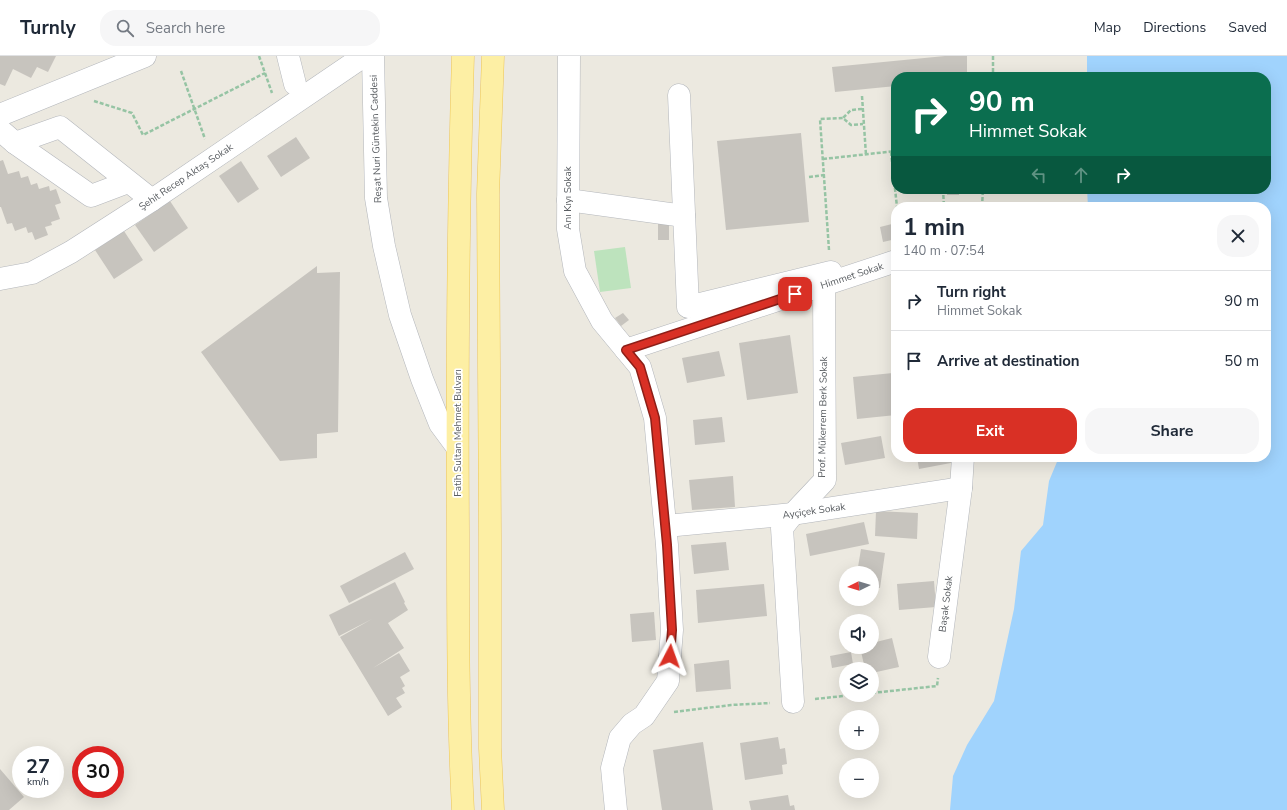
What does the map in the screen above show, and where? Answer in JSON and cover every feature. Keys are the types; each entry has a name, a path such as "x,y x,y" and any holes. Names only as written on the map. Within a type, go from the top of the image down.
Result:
{"main road":[{"name":"Fatih Sultan Mehmet Bulvarı","path":"463,810 459,747 457,447 458,258 464,56"},
{"path":"493,56 488,194 490,748 493,810"}],"street":[{"path":"0,115 145,56"},
{"path":"288,56 295,84"},
{"name":"Şehit Recep Aktaş Sokak","path":"0,279 32,273 71,252 152,200 364,56"},
{"name":"Reşat Nuri Güntekin Caddesi","path":"373,56 376,198 384,246 400,315 422,379 440,424 457,447"},
{"name":"Anı Kıyı Sokak","path":"569,56 568,229 575,270 602,321 640,367 655,418 666,526 672,630 668,681 644,716 632,724 620,738 612,768 616,810"},
{"path":"679,95 688,307 827,279"},
{"path":"8,137 60,127 152,200"},
{"path":"8,137 91,196 128,182"},
{"path":"568,200 684,216"},
{"name":"Himmet Sokak","path":"626,350 827,279 891,262"},
{"name":"Prof. Mükerrem Berk Sokak","path":"793,702 782,528 825,480 827,279"},
{"name":"Başak Sokak","path":"939,657 961,488 963,462"},
{"name":"Ayçiçek Sokak","path":"666,526 793,514 961,488"}],"path":[{"path":"259,56 272,94"},
{"path":"993,56 993,72"},
{"path":"181,72 207,145"},
{"path":"61,90 132,113 143,135 265,73"},
{"path":"862,96 866,155"},
{"path":"843,118 851,110 862,109"},
{"path":"827,279 824,175 820,119 843,118 852,125 863,124"},
{"path":"823,159 891,152"},
{"path":"809,177 824,175"},
{"path":"879,692 937,686 939,657"},
{"path":"644,716 731,705 793,702 839,697"}],"green space":[{"path":"625,247 631,288 600,292 594,251"}],"water":[{"path":"1087,56 1287,56 1287,810 950,810 953,776 967,745 994,701 1014,609 1021,551 1043,525 1049,481 1057,462 1271,462 1271,202 1088,202 1087,194 1271,194 1271,72 1087,72"}],"building":[{"path":"0,56 56,56 48,72 37,67 31,78 13,69 5,86 0,84"},
{"path":"945,56 967,56 967,72 891,72 891,86 835,92 832,67"},
{"path":"801,133 809,222 726,230 717,141"},
{"path":"296,137 310,158 281,177 267,156"},
{"path":"3,160 8,174 19,171 21,178 28,176 31,185 37,183 39,189 49,186 50,191 56,189 61,203 55,205 60,219 51,222 52,225 45,227 48,235 35,240 32,232 28,233 26,227 15,231 12,223 7,224 0,207 0,161"},
{"path":"241,161 259,189 238,203 219,176"},
{"path":"947,194 959,194 959,195"},
{"path":"170,201 188,228 154,252 135,225"},
{"path":"658,223 669,224 669,240 658,240"},
{"path":"891,224 891,240 883,242 880,227"},
{"path":"124,231 143,260 114,279 95,250"},
{"path":"317,266 317,273 340,272 338,432 317,434 317,458 280,461 201,352"},
{"path":"623,313 629,320 621,326 615,318"},
{"path":"790,335 798,393 747,400 739,343"},
{"path":"719,351 725,376 687,383 682,358"},
{"path":"891,373 891,416 857,419 853,377"},
{"path":"722,417 725,442 695,445 693,420"},
{"path":"881,436 885,458 845,465 841,443"},
{"path":"918,462 956,462 919,469"},
{"path":"733,476 735,507 692,510 689,480"},
{"path":"876,511 918,513 917,539 875,536"},
{"path":"864,522 869,544 810,556 806,534"},
{"path":"726,542 729,570 694,574 691,545"},
{"path":"861,549 885,553 880,588 879,566 858,566"},
{"path":"405,552 414,569 349,603 340,586"},
{"path":"934,581 936,607 899,610 897,584"},
{"path":"395,582 408,610 388,623 404,648 373,668 399,653 410,671 400,677 405,686 402,688 405,693 396,698 402,707 388,716 340,637 372,619 339,636 329,615"},
{"path":"764,584 767,616 698,623 696,590"},
{"path":"654,612 656,640 632,642 630,614"},
{"path":"892,638 899,667 879,671 879,662 863,662 862,654 879,654 879,641"},
{"path":"851,654 853,662 839,662 839,667 832,668 830,656"},
{"path":"729,660 731,689 696,692 694,664"},
{"path":"778,737 780,749 785,748 787,764 782,765 783,774 745,780 740,743"},
{"path":"703,742 713,810 662,810 653,750"},
{"path":"0,769 12,783 12,798 23,798 9,810 0,810"},
{"path":"788,795 790,806 794,805 795,810 751,810 749,801"}],"route":[{"path":"670,656 672,630 667,545 655,418 640,367 626,350 795,294"}]}
